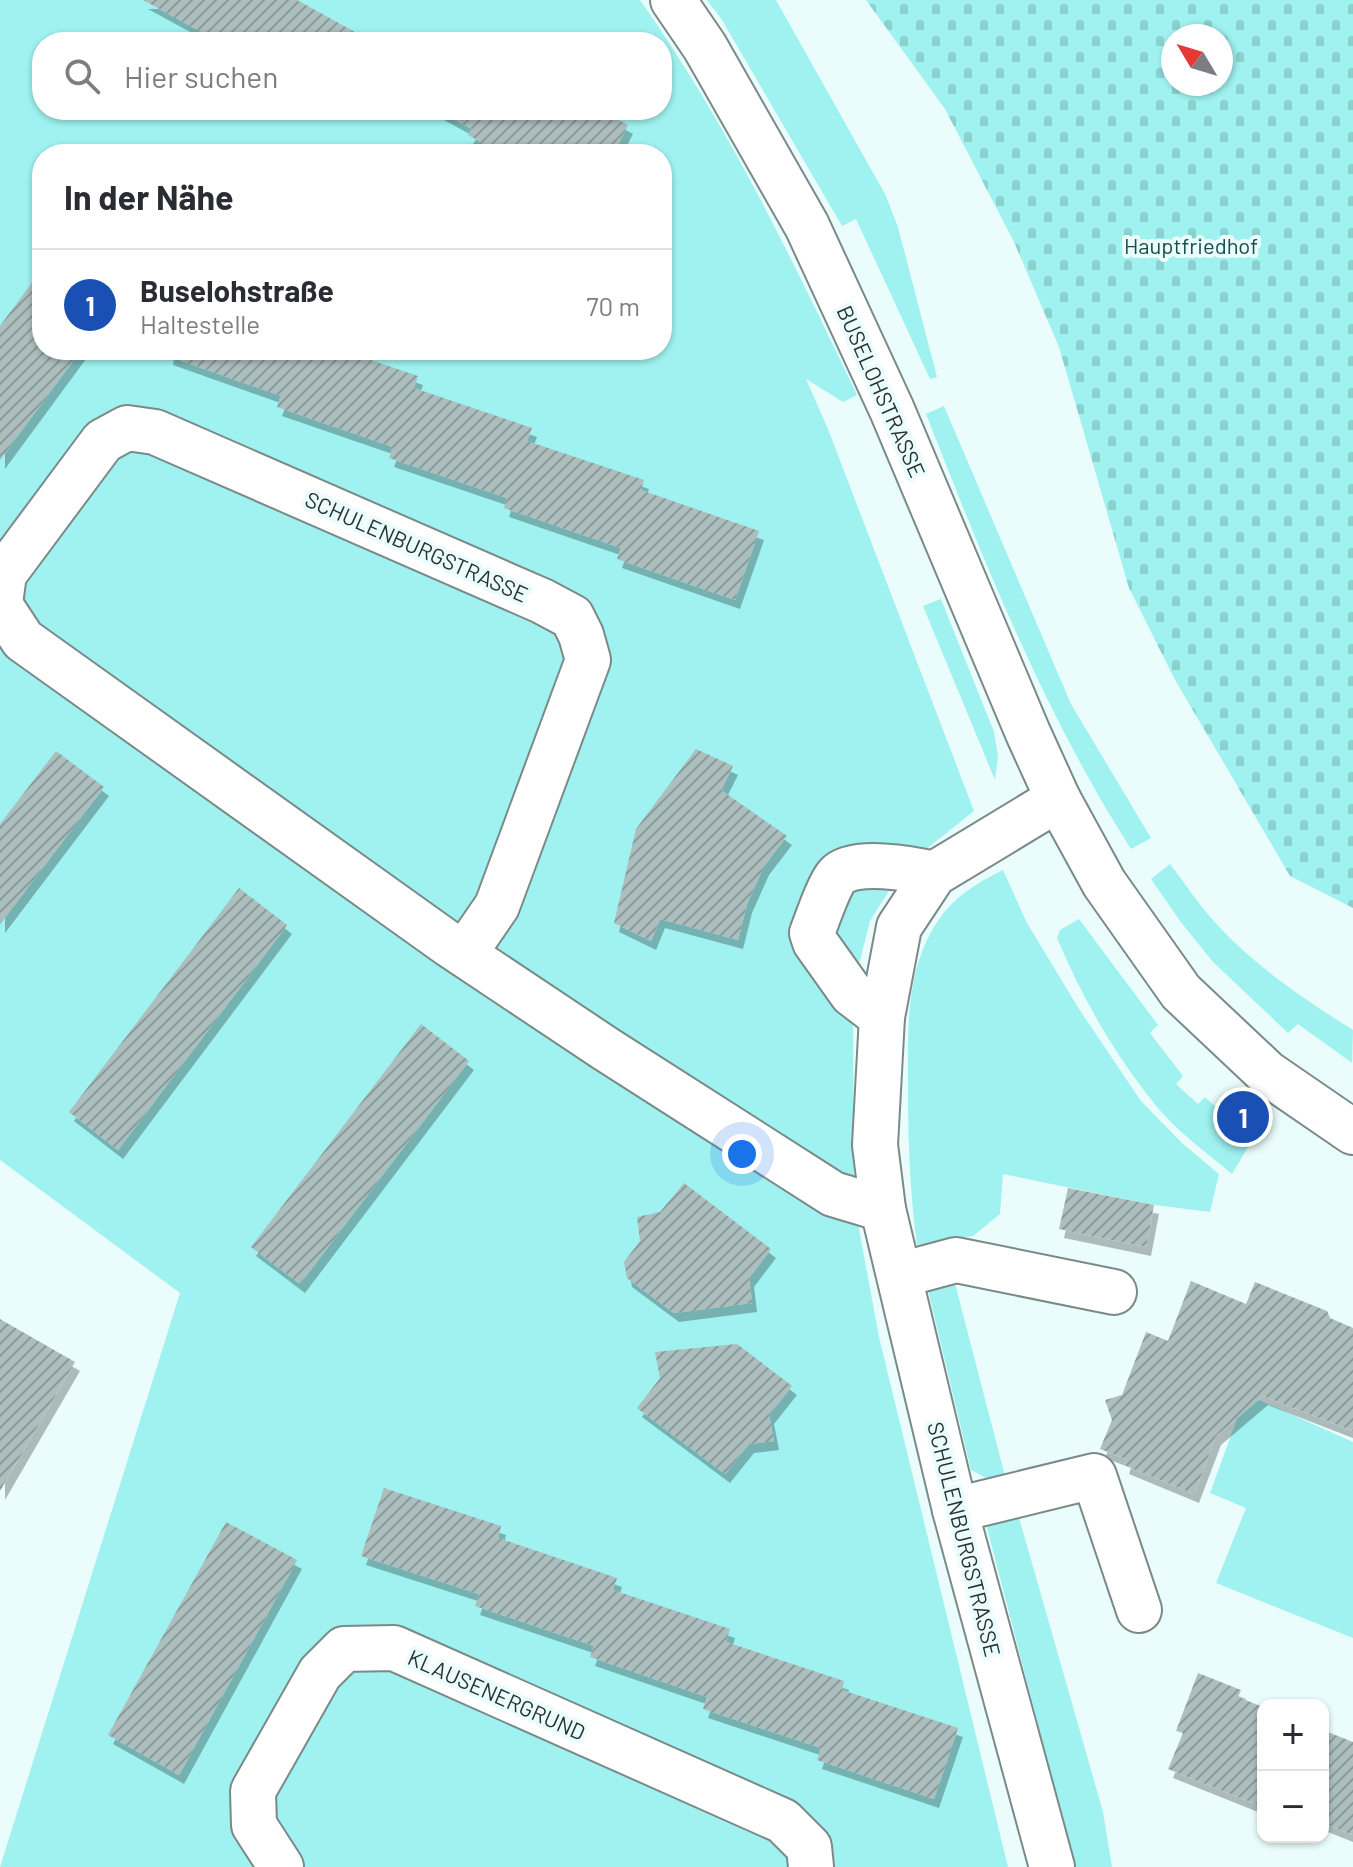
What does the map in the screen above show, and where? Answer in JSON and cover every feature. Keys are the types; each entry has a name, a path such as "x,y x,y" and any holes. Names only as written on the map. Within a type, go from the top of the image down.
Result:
{"street":[{"name":"BUSELOHSTRASSE","path":"673,0 705,47 807,226 892,410 1058,799 1104,883 1181,992 1267,1073 1353,1132"},
{"name":"SCHULENBURGSTRASSE","path":"464,954 497,906 588,660 572,617 542,601 155,432 127,428 103,441 4,574 0,604 23,640 464,954 606,1049 833,1194 883,1209"},
{"name":"SCHULENBURGSTRASSE","path":"1052,1867 955,1510 883,1209 875,1145 882,1017 899,927 934,874 1058,799"},
{"path":"882,1017 852,994 815,942 812,933 837,876 849,868 904,867 934,874"},
{"path":"900,1275 956,1260 1114,1292"},
{"path":"955,1510 1094,1476 1139,1610"},
{"name":"KLAUSENERGRUND","path":"281,1867 254,1825 253,1791 320,1673 344,1649 394,1648 783,1821 809,1847 811,1867"}],"green space":[{"path":"0,0 640,0 662,32 32,32 32,120 672,120 672,47 730,143 857,395 843,402 806,379 974,811 904,867 870,921 853,988 854,1202 879,1337 1008,1867 0,1867 180,1293 0,1160"},
{"path":"707,0 776,0 885,194 898,227 937,377 930,379 856,219 842,226 722,20"},
{"name":"Hauptfriedhof","path":"866,0 1353,0 1353,908 1290,876 1174,678 1129,588 1059,347 1014,242 945,109"},
{"path":"944,406 1071,704 1151,838 1131,849 1043,691 994,582 926,414"},
{"path":"941,599 994,732 998,756 995,780 923,606"},
{"path":"1170,864 1206,912 1244,951 1297,993 1353,1030 1352,1063 1298,1024 1288,1033 1213,962 1151,879"},
{"path":"1003,870 1027,923 1079,1009 1141,1101 1183,1144 1219,1174 1210,1212 1154,1205 1003,1174 1000,1214 973,1236 917,1245 908,1110 910,1002 914,979 928,937 946,910 968,890"},
{"path":"1079,919 1158,1025 1150,1033 1183,1076 1176,1084 1198,1104 1205,1097 1252,1140 1232,1174 1158,1108 1101,1026 1057,938 1060,930"},
{"path":"952,1272 1005,1476 992,1481 971,1470 928,1290 941,1274"},
{"path":"1246,1394 1353,1442 1353,1638 1216,1583 1246,1508 1210,1493"},
{"path":"1018,1514 1103,1812 1112,1867 1071,1867 986,1524"}],"building":[{"path":"143,0 297,0 355,32 202,32"},
{"path":"455,120 619,120 628,125 618,144 485,144 468,135 472,129"},
{"path":"32,283 32,360 74,360 0,460 0,326"},
{"path":"179,360 371,360 418,376 414,388 532,428 527,441 644,480 641,490 759,531 735,600 617,559 621,548 504,508 507,498 389,458 393,447 277,407 281,396"},
{"path":"696,749 733,766 721,790 787,836 764,866 747,904 738,940 660,919 651,941 614,923 636,829"},
{"path":"56,751 104,787 0,924 0,824"},
{"path":"239,888 287,925 118,1150 69,1112"},
{"path":"421,1024 469,1061 300,1284 251,1247"},
{"path":"684,1183 771,1249 749,1278 752,1303 674,1313 627,1278 624,1262 640,1241 637,1217 660,1212"},
{"path":"1068,1188 1154,1205 1146,1247 1059,1229"},
{"path":"1191,1281 1246,1304 1255,1282 1327,1311 1330,1318 1353,1328 1353,1431 1263,1396 1216,1436 1194,1494 1124,1465 1126,1459 1100,1449 1112,1420 1105,1400 1122,1395 1146,1332 1168,1341"},
{"path":"0,1319 75,1362 0,1491"},
{"path":"737,1344 792,1386 769,1415 774,1441 749,1444 725,1474 637,1408 660,1378 655,1352"},
{"path":"384,1488 501,1526 498,1538 617,1578 613,1590 730,1629 726,1642 844,1681 842,1690 958,1728 934,1799 817,1760 821,1748 703,1709 707,1697 590,1657 594,1646 475,1606 479,1594 361,1556"},
{"path":"226,1522 297,1560 179,1775 108,1735"},
{"path":"1198,1673 1241,1690 1238,1697 1257,1705 1257,1805 1168,1769 1183,1733 1176,1731"},
{"path":"1329,1732 1353,1742 1353,1835 1329,1825"}],"place":[{"name":"Buselohstraße","path":"1243,1117"}]}
